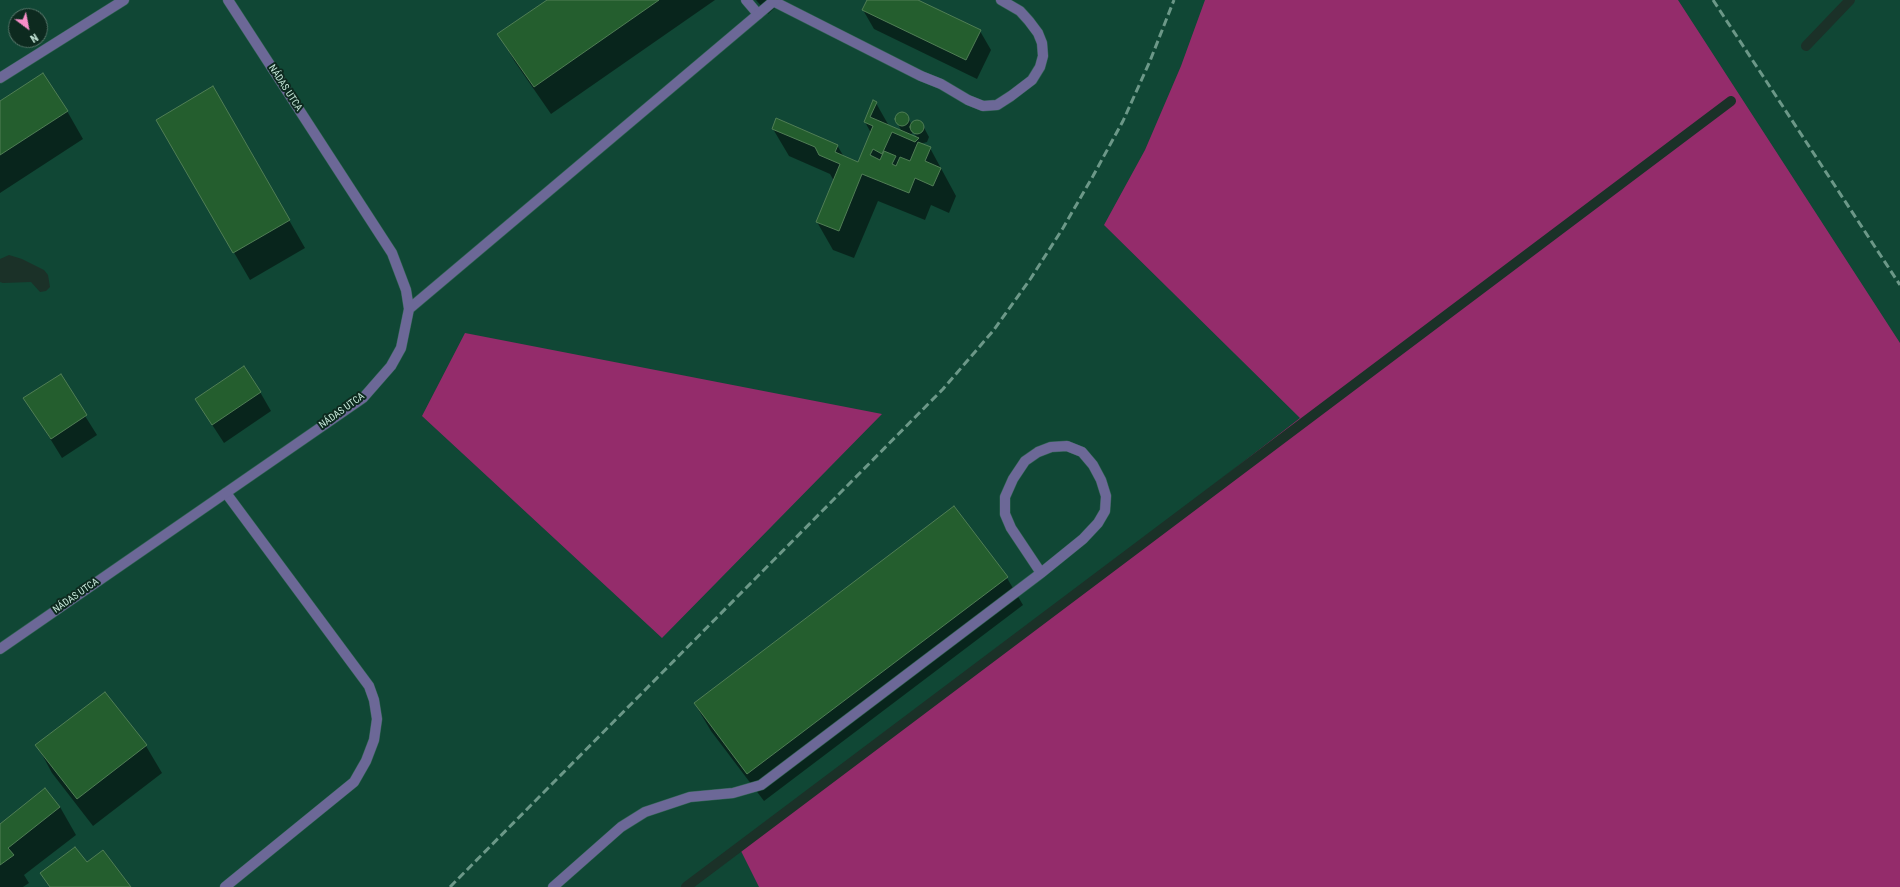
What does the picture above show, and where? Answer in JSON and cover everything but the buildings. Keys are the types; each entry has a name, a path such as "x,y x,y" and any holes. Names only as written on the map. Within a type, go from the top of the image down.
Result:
{"street":[{"path":"0,78 124,0"},
{"name":"NÁDAS UTCA","path":"0,649 363,398 378,383 391,366 401,348 409,309 404,284 392,252 228,0"},
{"path":"746,0 758,14"},
{"path":"409,309 774,1 921,76 940,84 968,100 983,106 997,105 1012,96 1032,80 1040,67 1043,56 1042,43 1029,21 1020,11 1001,0"},
{"path":"553,887 621,827 645,812 690,797 733,793 761,785 1041,573 1083,539 1098,523 1105,511 1106,496 1101,480 1093,465 1082,452 1067,446 1052,447 1038,452 1024,462 1012,479 1005,497 1005,514 1011,528 1041,573"},
{"path":"225,887 354,782 366,761 374,740 377,719 374,700 369,686 226,493"}],"shaded area":[{"path":"1205,0 1678,0 1900,343 1900,887 759,887 741,851 1300,418 1104,225 1145,150 1181,66"},
{"path":"9,255 22,259 44,270 48,275 50,287 46,291 40,292 31,282 0,282 0,259"},
{"path":"465,333 882,414 662,638 422,416"}],"waterway":[{"path":"1806,46 1850,0"},
{"path":"686,887 1731,101"}],"railway":[{"path":"450,887 943,389 993,331 1031,278 1063,228 1093,176 1123,121 1150,61 1174,0"},
{"path":"1713,0 1900,285"}]}
